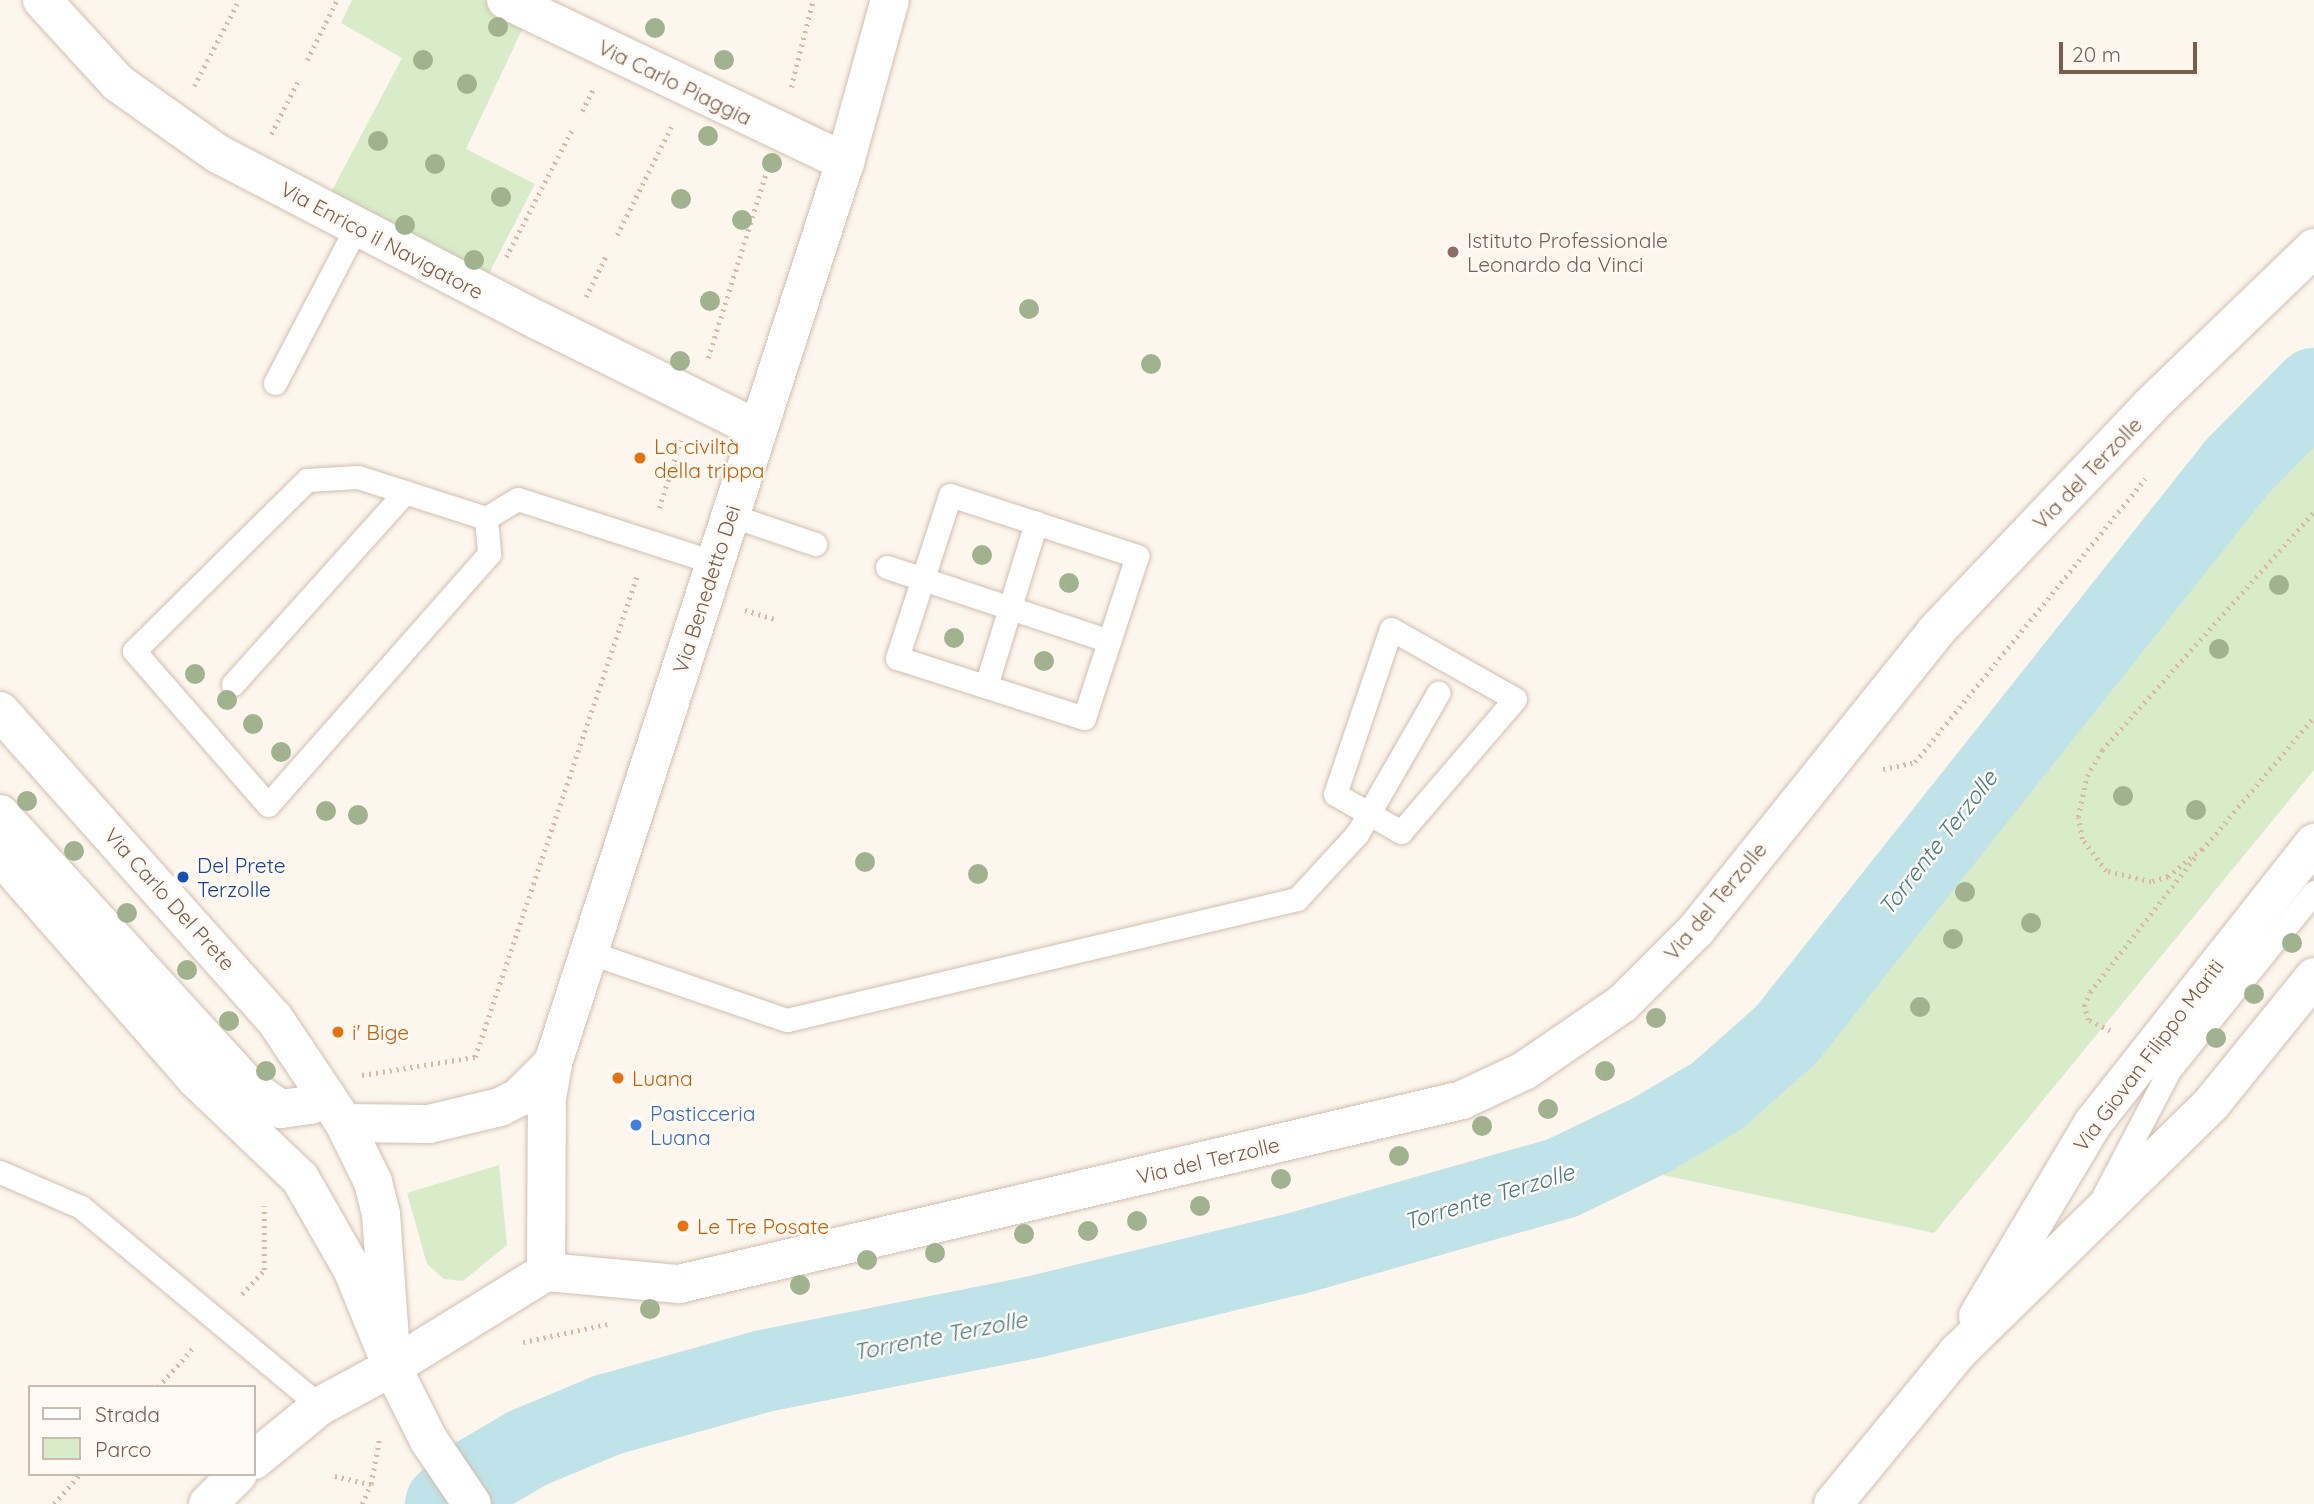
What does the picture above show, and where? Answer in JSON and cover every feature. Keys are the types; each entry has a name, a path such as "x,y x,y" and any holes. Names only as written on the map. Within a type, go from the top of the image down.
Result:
{"street":[{"name":"Via Enrico il Navigatore","path":"42,0 94,61 174,124 252,172 695,400 758,429"},
{"name":"Via Carlo Piaggia","path":"506,0 845,162"},
{"name":"Via Benedetto Dei","path":"550,1080 845,162 890,0"},
{"name":"Via del Terzolle","path":"546,1272 679,1284 1462,1100 1524,1071 1622,1004 1696,930 1936,631 2150,406 2314,248"},
{"name":"Via Carlo Del Prete","path":"0,711 274,1018 335,1110 373,1182 381,1214 393,1367"},
{"path":"0,814 251,1089 281,1109 310,1105 429,1124 478,1114 518,1098 550,1080"},
{"name":"Via Giovan Filippo Mariti","path":"1958,1352 2093,1123 2314,842"},
{"path":"0,855 197,1080 258,1138 317,1201 428,1438 472,1504"},
{"name":"Via Giovan Filippo Mariti","path":"1833,1504 1958,1352 2212,1103 2314,977"},
{"path":"256,1458 320,1406 393,1367 546,1272 550,1080"},
{"path":"208,1504 236,1476"}],"lane":[{"path":"275,383 357,226"},
{"path":"485,519 489,554 268,805 134,651 307,480 358,477 485,519 518,499 716,563"},
{"path":"233,684 405,492"},
{"path":"950,495 1035,522 1137,556 1084,718 897,658 925,579 950,495"},
{"path":"730,515 815,544"},
{"path":"986,686 1035,522"},
{"path":"887,567 1109,640"},
{"path":"1391,629 1515,699 1401,832 1368,814 1335,794 1391,629"},
{"path":"591,953 787,1020 1297,899 1357,834 1438,693"},
{"name":"Via Giovan Filippo Mariti","path":"2086,1228 2169,1069 2314,892"},
{"path":"0,1172 81,1207 320,1406"}],"path":[{"path":"174,124 239,0"},
{"path":"307,60 337,0"},
{"path":"359,1075 475,1057 695,400 779,132 813,0"},
{"path":"252,172 299,79"},
{"path":"617,235 690,89"},
{"path":"487,294 573,128"},
{"path":"1875,771 1915,762 2147,477"},
{"path":"2202,849 2168,877 2151,881 2106,871 2082,839 2078,817 2087,776 2102,750 2314,512"},
{"path":"2119,1036 2088,1020 2084,1006 2090,992 2202,849 2314,717"},
{"path":"160,1385 264,1270 264,1192"},
{"path":"523,1342 611,1323"},
{"path":"54,1504 78,1476"},
{"path":"335,1476 371,1484"}],"green space":[{"path":"352,0 484,0 526,21 466,149 535,184 484,283 327,200 402,58 341,23"},
{"path":"2314,442 2314,770 1934,1233 1663,1175"},
{"path":"499,1165 507,1245 463,1281 444,1279 427,1264 407,1193"}],"waterway":[{"name":"Torrente Terzolle","path":"446,1504 480,1476 528,1448 607,1415 764,1371 1034,1317 1295,1254 1562,1178 1653,1134 1717,1096 1786,1035 2237,467 2314,389"}],"place":[{"name":"Istituto Professionale Leonardo da Vinci","path":"1453,252"},
{"name":"La civiltà della trippa","path":"640,458"},
{"name":"Del Prete Terzolle","path":"183,877"},
{"name":"i' Bige","path":"338,1032"},
{"name":"Luana","path":"618,1078"},
{"name":"Pasticceria Luana","path":"636,1125"},
{"name":"Le Tre Posate","path":"683,1226"}]}
